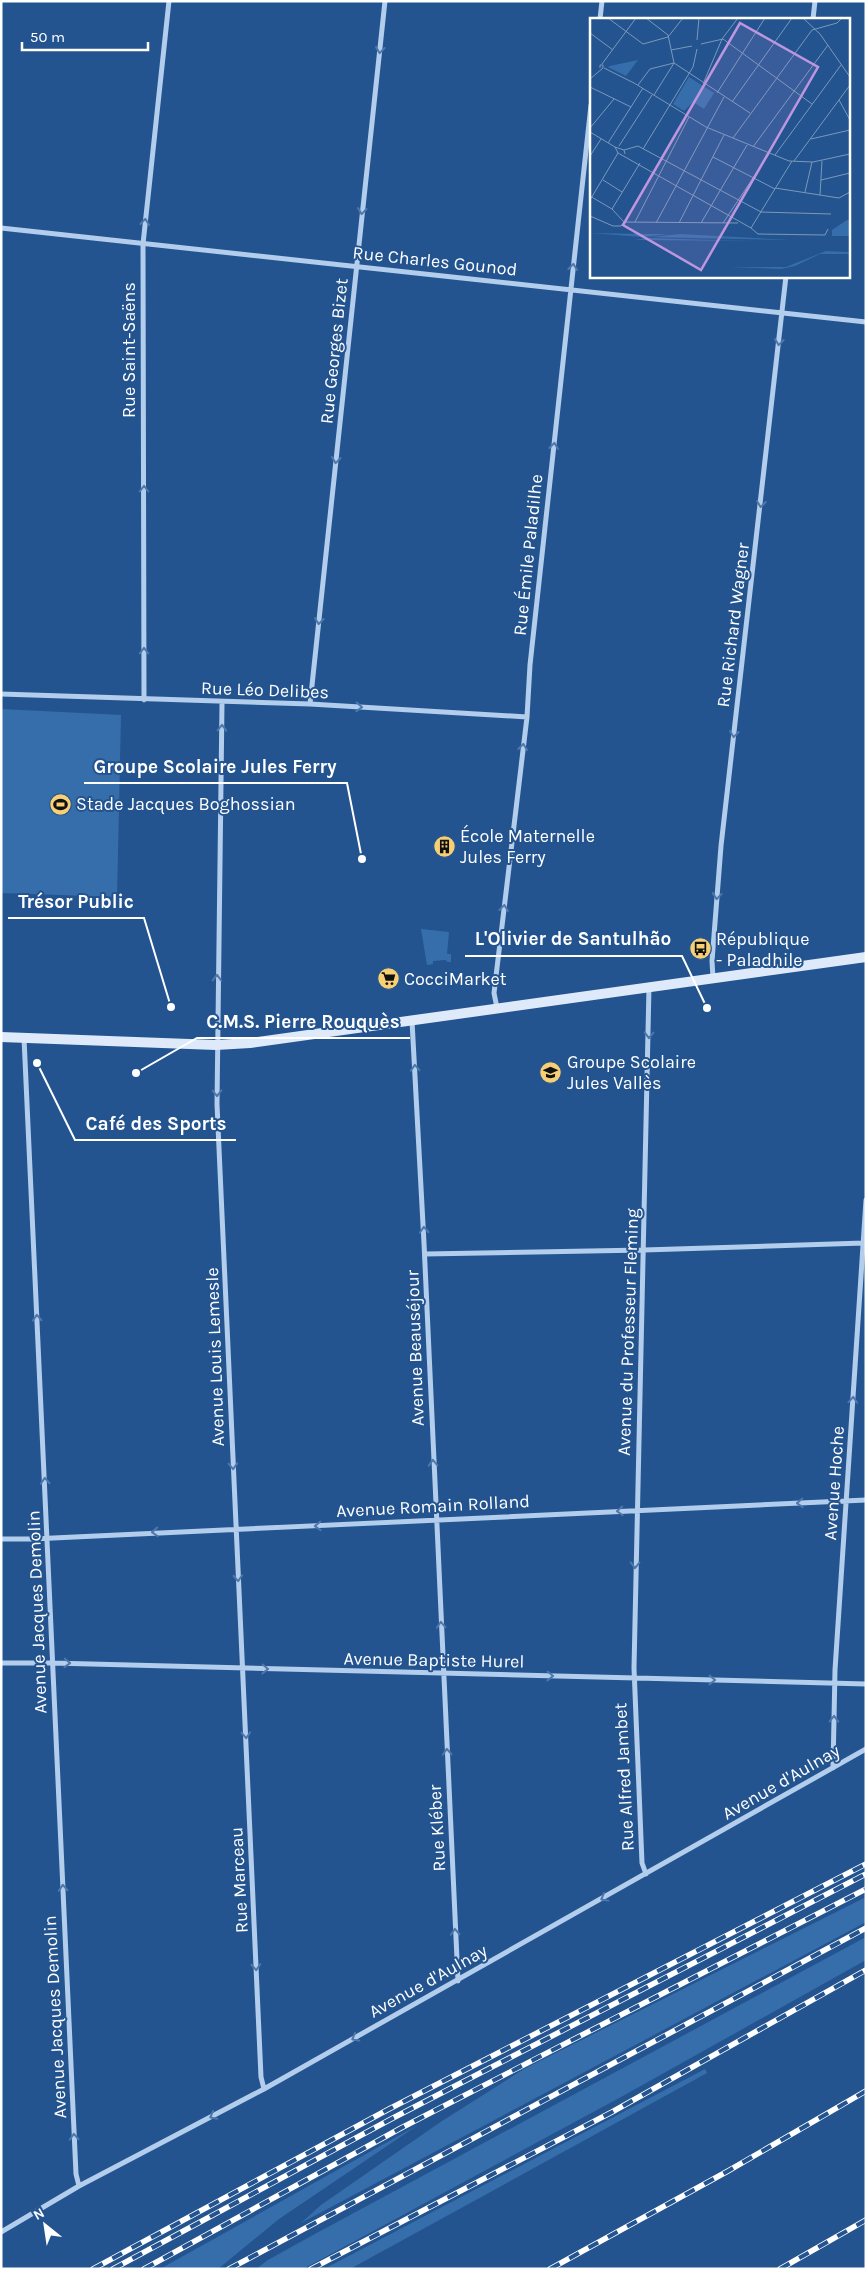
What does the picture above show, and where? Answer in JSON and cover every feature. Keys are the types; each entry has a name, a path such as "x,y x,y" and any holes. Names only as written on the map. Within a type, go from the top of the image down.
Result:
{"main road":[{"path":"1,1036 216,1045 250,1042 866,957"}],"street":[{"name":"Rue Saint-Saëns","path":"144,700 143,244 169,1"},
{"name":"Rue Georges Bizet","path":"310,704 385,1"},
{"path":"600,18 602,1"},
{"path":"813,18 815,1"},
{"name":"Rue Émile Paladilhe","path":"497,1008 494,993 527,717 530,665 590,114"},
{"name":"Rue Charles Gounod","path":"1,228 866,322"},
{"name":"Rue Richard Wagner","path":"713,978 712,961 721,846 786,278"},
{"name":"Rue Léo Delibes","path":"1,694 222,703 310,704 527,717"},
{"name":"Avenue Louis Lemesle","path":"222,703 216,1045 217,1104 235,1529 243,1669"},
{"name":"Avenue du Professeur Fleming","path":"634,1678 636,1510 644,1250 649,986"},
{"name":"Avenue Beauséjour","path":"412,1020 425,1254 443,1674"},
{"name":"Avenue Jacques Demolin","path":"24,1037 76,2174 79,2186"},
{"name":"Avenue Hoche","path":"833,1768 834,1682 866,1200"},
{"path":"425,1254 864,1243"},
{"name":"Avenue Romain Rolland","path":"1,1539 866,1500"},
{"name":"Avenue Baptiste Hurel","path":"1,1663 52,1662 243,1669 866,1684"},
{"name":"Rue Marceau","path":"243,1669 260,2057 264,2089"},
{"name":"Rue Kléber","path":"443,1674 458,1981"},
{"name":"Rue Alfred Jambet","path":"634,1678 642,1863 646,1874"},
{"name":"Avenue d'Aulnay","path":"1,2232 79,2186 264,2089 458,1981 866,1749"}],"shaded area":[{"name":"Stade Jacques Boghossian","path":"1,709 121,715 117,897 1,893"},
{"path":"421,929 449,932 447,954 451,954 451,962 446,960 433,961 433,964 427,965"},
{"path":"866,1897 866,1922 301,2223 321,2205 442,2121 524,2069"},
{"path":"866,1937 866,1960 621,2097 303,2269 256,2269 268,2260 313,2235"},
{"path":"705,2069 707,2073 350,2269 324,2269"},
{"path":"418,2125 279,2219 218,2269 160,2269"}],"railway":[{"path":"93,2269 389,2109 866,1864"},
{"path":"113,2269 393,2118 866,1874"},
{"path":"144,2269 401,2128 866,1889"},
{"path":"229,2269 866,1928"},
{"path":"311,2269 612,2112 866,1970"},
{"path":"550,2269 728,2171 866,2091"},
{"path":"780,2269 866,2220"}],"place":[{"name":"Stade Jacques Boghossian","path":"60,804"},
{"name":"École Maternelle Jules Ferry","path":"444,846"},
{"name":"Groupe Scolaire Jules Ferry","path":"362,859"},
{"name":"République - Paladhile","path":"700,949"},
{"name":"CocciMarket","path":"388,979"},
{"name":"Trésor Public","path":"171,1007"},
{"name":"L'Olivier de Santulhão","path":"707,1008"},
{"name":"Café des Sports","path":"37,1063"},
{"name":"Groupe Scolaire Jules Vallès","path":"551,1072"},
{"name":"C.M.S. Pierre Rouquès","path":"136,1073"}]}
